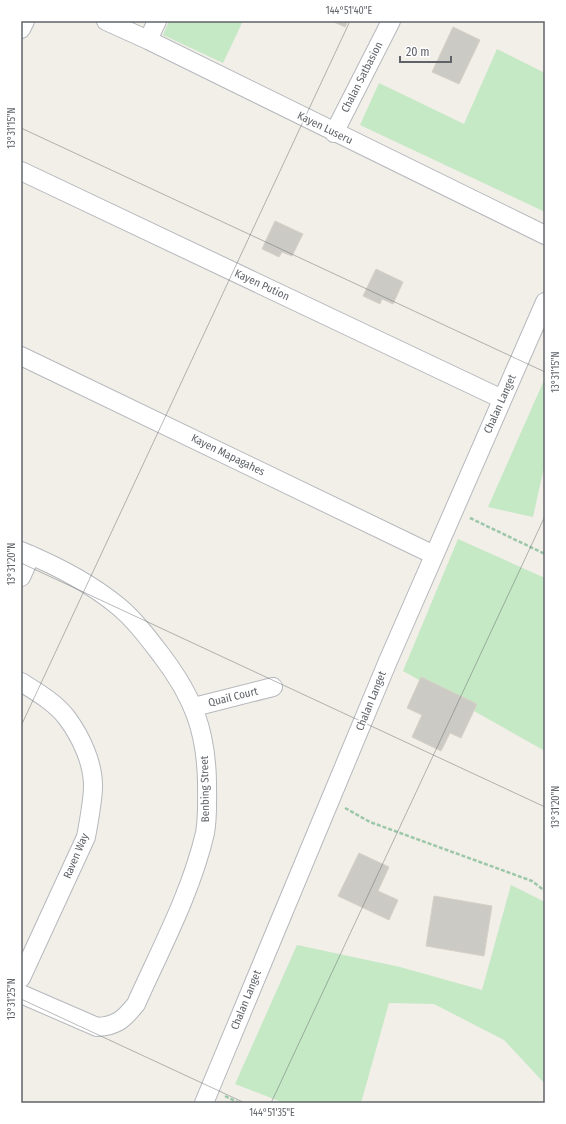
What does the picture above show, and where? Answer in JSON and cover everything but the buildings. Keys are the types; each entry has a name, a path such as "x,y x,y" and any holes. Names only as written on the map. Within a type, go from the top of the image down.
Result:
{"street":[{"path":"21,29 25,21"},
{"name":"Kayen Luseru","path":"106,21 148,40 334,133 545,235"},
{"path":"148,40 157,21"},
{"name":"Chalan Satbasion","path":"334,133 391,21"},
{"name":"Kayen Pution","path":"21,171 502,399"},
{"name":"Chalan Langet","path":"204,1103 329,801 453,510 545,302"},
{"name":"Kayen Mapagahes","path":"21,356 434,555"},
{"path":"21,577 26,553"},
{"name":"Benbing Street","path":"21,994 97,1027 110,1026 125,1017 136,1004 192,881 205,831 207,804 206,759 194,707 180,681 142,630 119,607 91,586 26,553"},
{"name":"Raven Way","path":"21,682 41,694 66,717 83,747 91,767 93,787 91,812 86,837 21,978"},
{"name":"Quail Court","path":"194,707 273,687"}],"path":[{"path":"453,510 545,554"},
{"path":"329,801 370,822 532,881 545,891"}],"green space":[{"path":"169,21 243,21 223,63 163,35"},
{"path":"497,49 545,73 545,212 360,125 379,83 464,124"},
{"path":"545,378 545,463 533,517 488,507"},
{"path":"458,539 545,578 545,751 403,671"},
{"path":"511,885 545,902 545,1084 504,1040 434,1004 389,1003 361,1103 284,1103 235,1084 297,945 400,967 482,990"}]}
